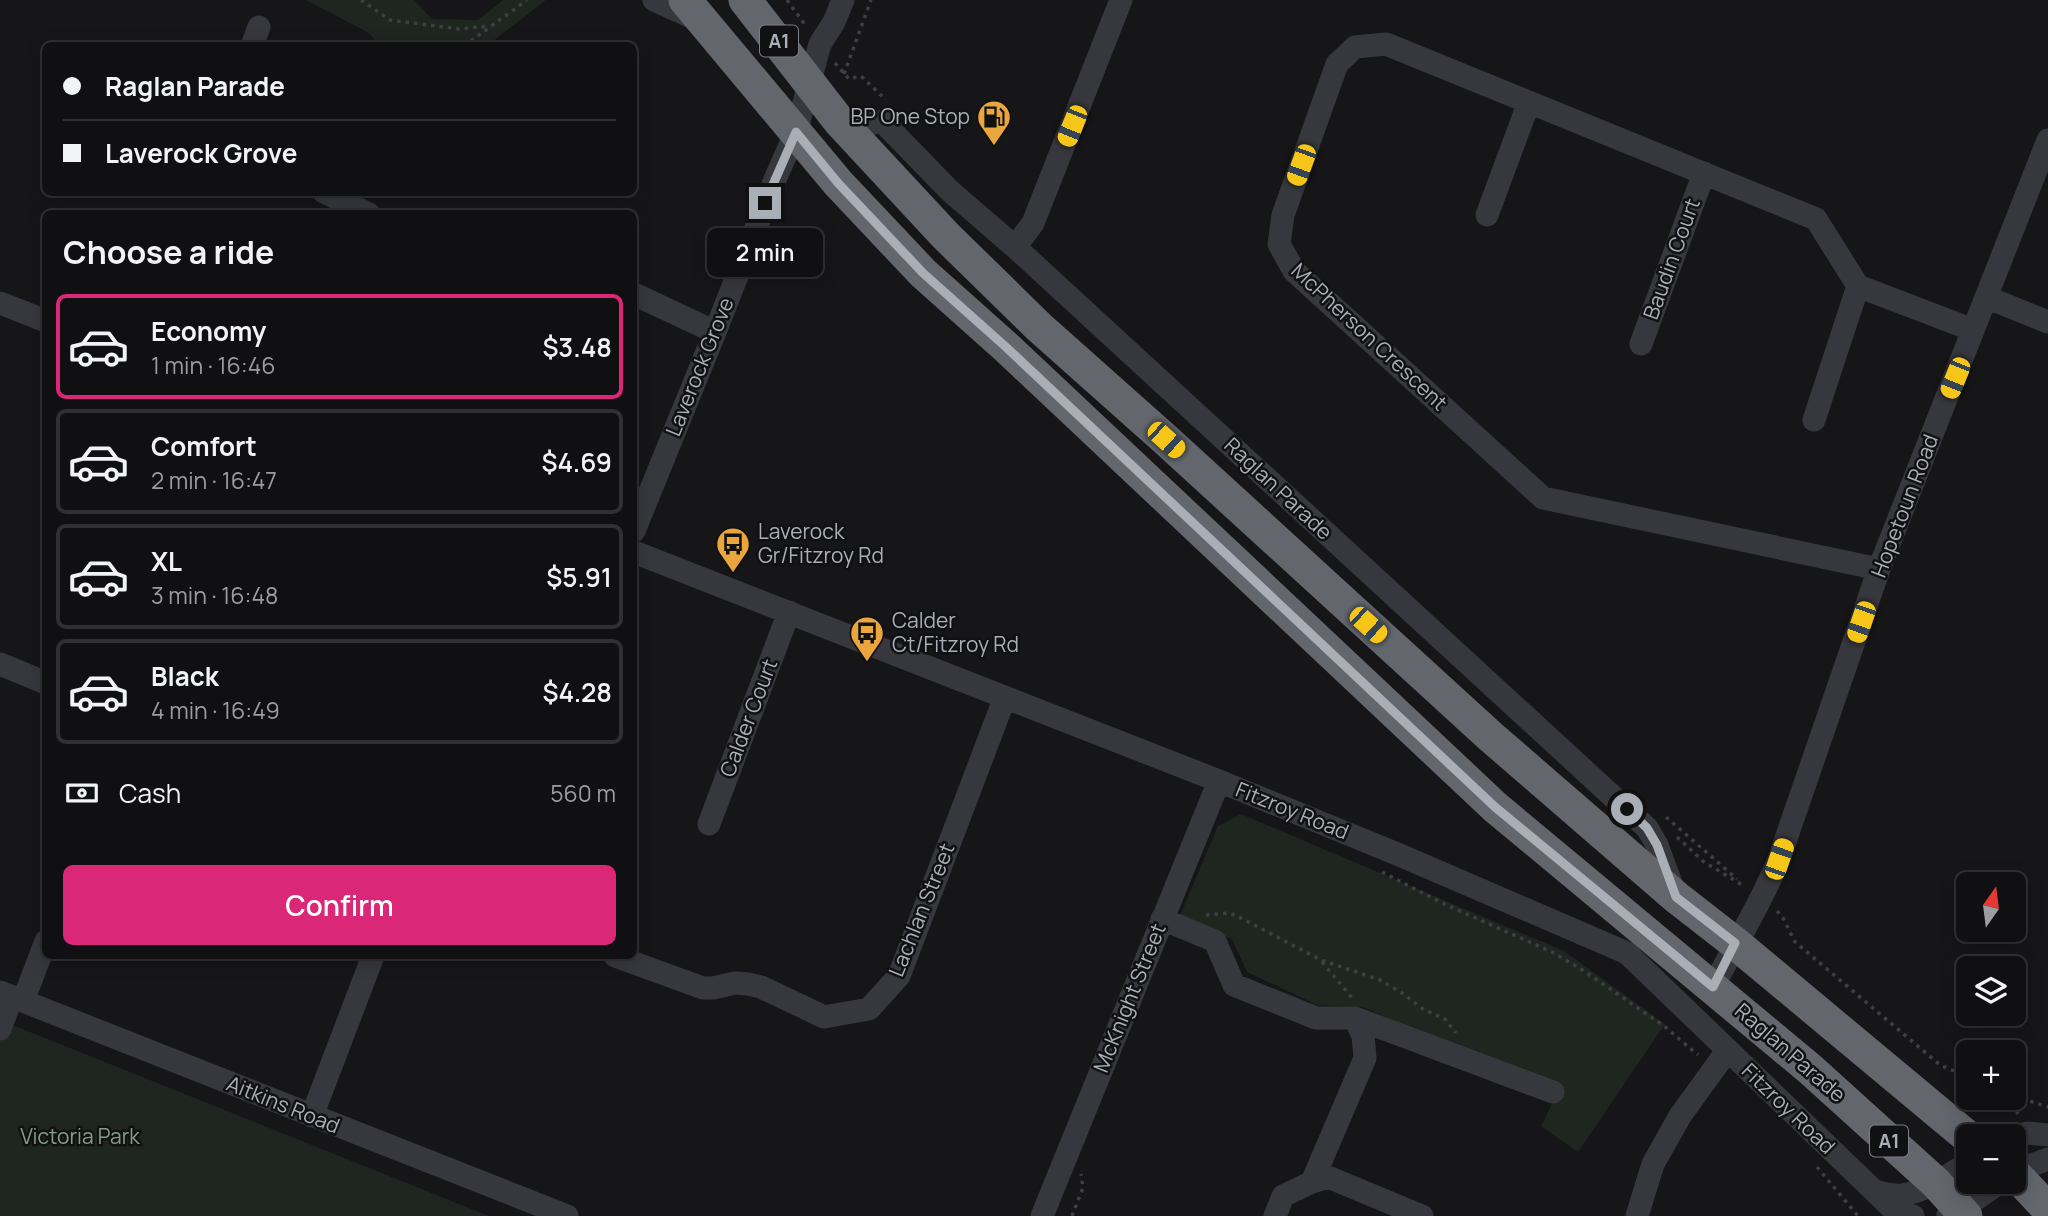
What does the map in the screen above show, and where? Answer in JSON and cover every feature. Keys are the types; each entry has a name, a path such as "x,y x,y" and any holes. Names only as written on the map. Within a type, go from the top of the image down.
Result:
{"highway":[{"name":"Raglan Parade","path":"745,0 848,130 945,235 1038,327 1490,736 1676,897 1956,1127"},
{"name":"Raglan Parade","path":"695,11 838,183 923,273 1007,348 1495,807 1810,1069 1936,1183 1957,1214"},
{"path":"2026,1186 2048,1209"}],"street":[{"name":"Raglan Parade","path":"654,0 695,11"},
{"name":"Laverock Grove","path":"637,524 796,132 820,44 834,22 843,0"},
{"path":"1015,247 1033,223 1121,0"},
{"name":"McPherson Crescent","path":"1858,286 1816,219 1386,44 1355,47 1337,64 1283,215 1279,244 1294,271 1543,498 1879,569"},
{"path":"1486,215 1530,102"},
{"name":"Raglan Parade","path":"848,130 881,121 950,191 1015,247 1647,828 1657,845 1676,897"},
{"name":"Hopetoun Road","path":"1713,987 1769,884 1779,859 1879,569 1986,297 2043,168 2048,139"},
{"name":"Baudin Court","path":"1641,344 1704,173"},
{"path":"332,196 361,210"},
{"path":"1814,420 1858,286 1973,330"},
{"path":"637,295 715,332"},
{"path":"1986,297 2048,322"},
{"path":"0,303 42,319"},
{"name":"Fitzroy Road","path":"637,553 1219,781 1627,953 1894,1210 1913,1216"},
{"name":"Calder Court","path":"709,824 789,612"},
{"path":"0,664 42,681"},
{"name":"Lachlan Street","path":"623,959 703,988 741,982 761,988 824,1017 869,1009 899,976 1005,697"},
{"name":"McKnight Street","path":"1042,1216 1169,922 1219,781"},
{"path":"1169,922 1215,941 1234,985 1316,1018 1355,1018 1553,1092"},
{"path":"0,1029 12,997 42,948"},
{"path":"312,1116 372,959"},
{"name":"Aitkins Road","path":"12,997 567,1216"},
{"path":"1311,1182 1365,1058 1363,1036 1355,1018"},
{"path":"1637,1216 1653,1164 1679,1116 1727,1051"},
{"path":"2026,1133 2048,1135"},
{"path":"2026,1168 2048,1159"},
{"path":"1874,1191 1904,1195 1936,1183 1956,1170"},
{"path":"1275,1216 1283,1196 1328,1177 1422,1216"},
{"path":"1957,1214 1984,1194"}],"path":[{"path":"360,0 390,20 459,29 489,26"},
{"path":"469,42 527,0"},
{"path":"787,0 820,44"},
{"path":"844,74 871,0"},
{"path":"1374,868 1584,971 1694,1050 1703,1061 1699,1073 1706,1079"},
{"path":"1776,909 1795,942 1940,1065 1956,1072"},
{"path":"1169,922 1179,918 1229,913 1321,960 1380,980 1423,1009 1445,1019 1457,1033 1458,1056"},
{"path":"1321,960 1354,1002 1355,1018"},
{"path":"2026,1100 2048,1107"},
{"path":"1810,1158 1858,1216"},
{"path":"1072,1216 1083,1188 1081,1174"}],"green space":[{"path":"306,0 414,0 432,19 478,20 503,0 546,0 492,42 377,42 369,33"},
{"path":"1241,814 1564,951 1665,1024 1578,1152 1541,1126 1560,1088 1363,1007 1317,1005 1247,972 1232,939 1179,918 1218,826"},
{"name":"Victoria Park","path":"0,1020 489,1216 0,1216"}],"place":[{"name":"BP One Stop","path":"994,147"},
{"name":"Laverock Gr/Fitzroy Rd","path":"733,574"},
{"name":"Calder Ct/Fitzroy Rd","path":"867,663"}],"route":[{"path":"765,203 796,132 838,183 923,273 1007,348 1495,807 1713,987 1735,943 1676,897 1657,845 1647,828 1627,809"}]}
